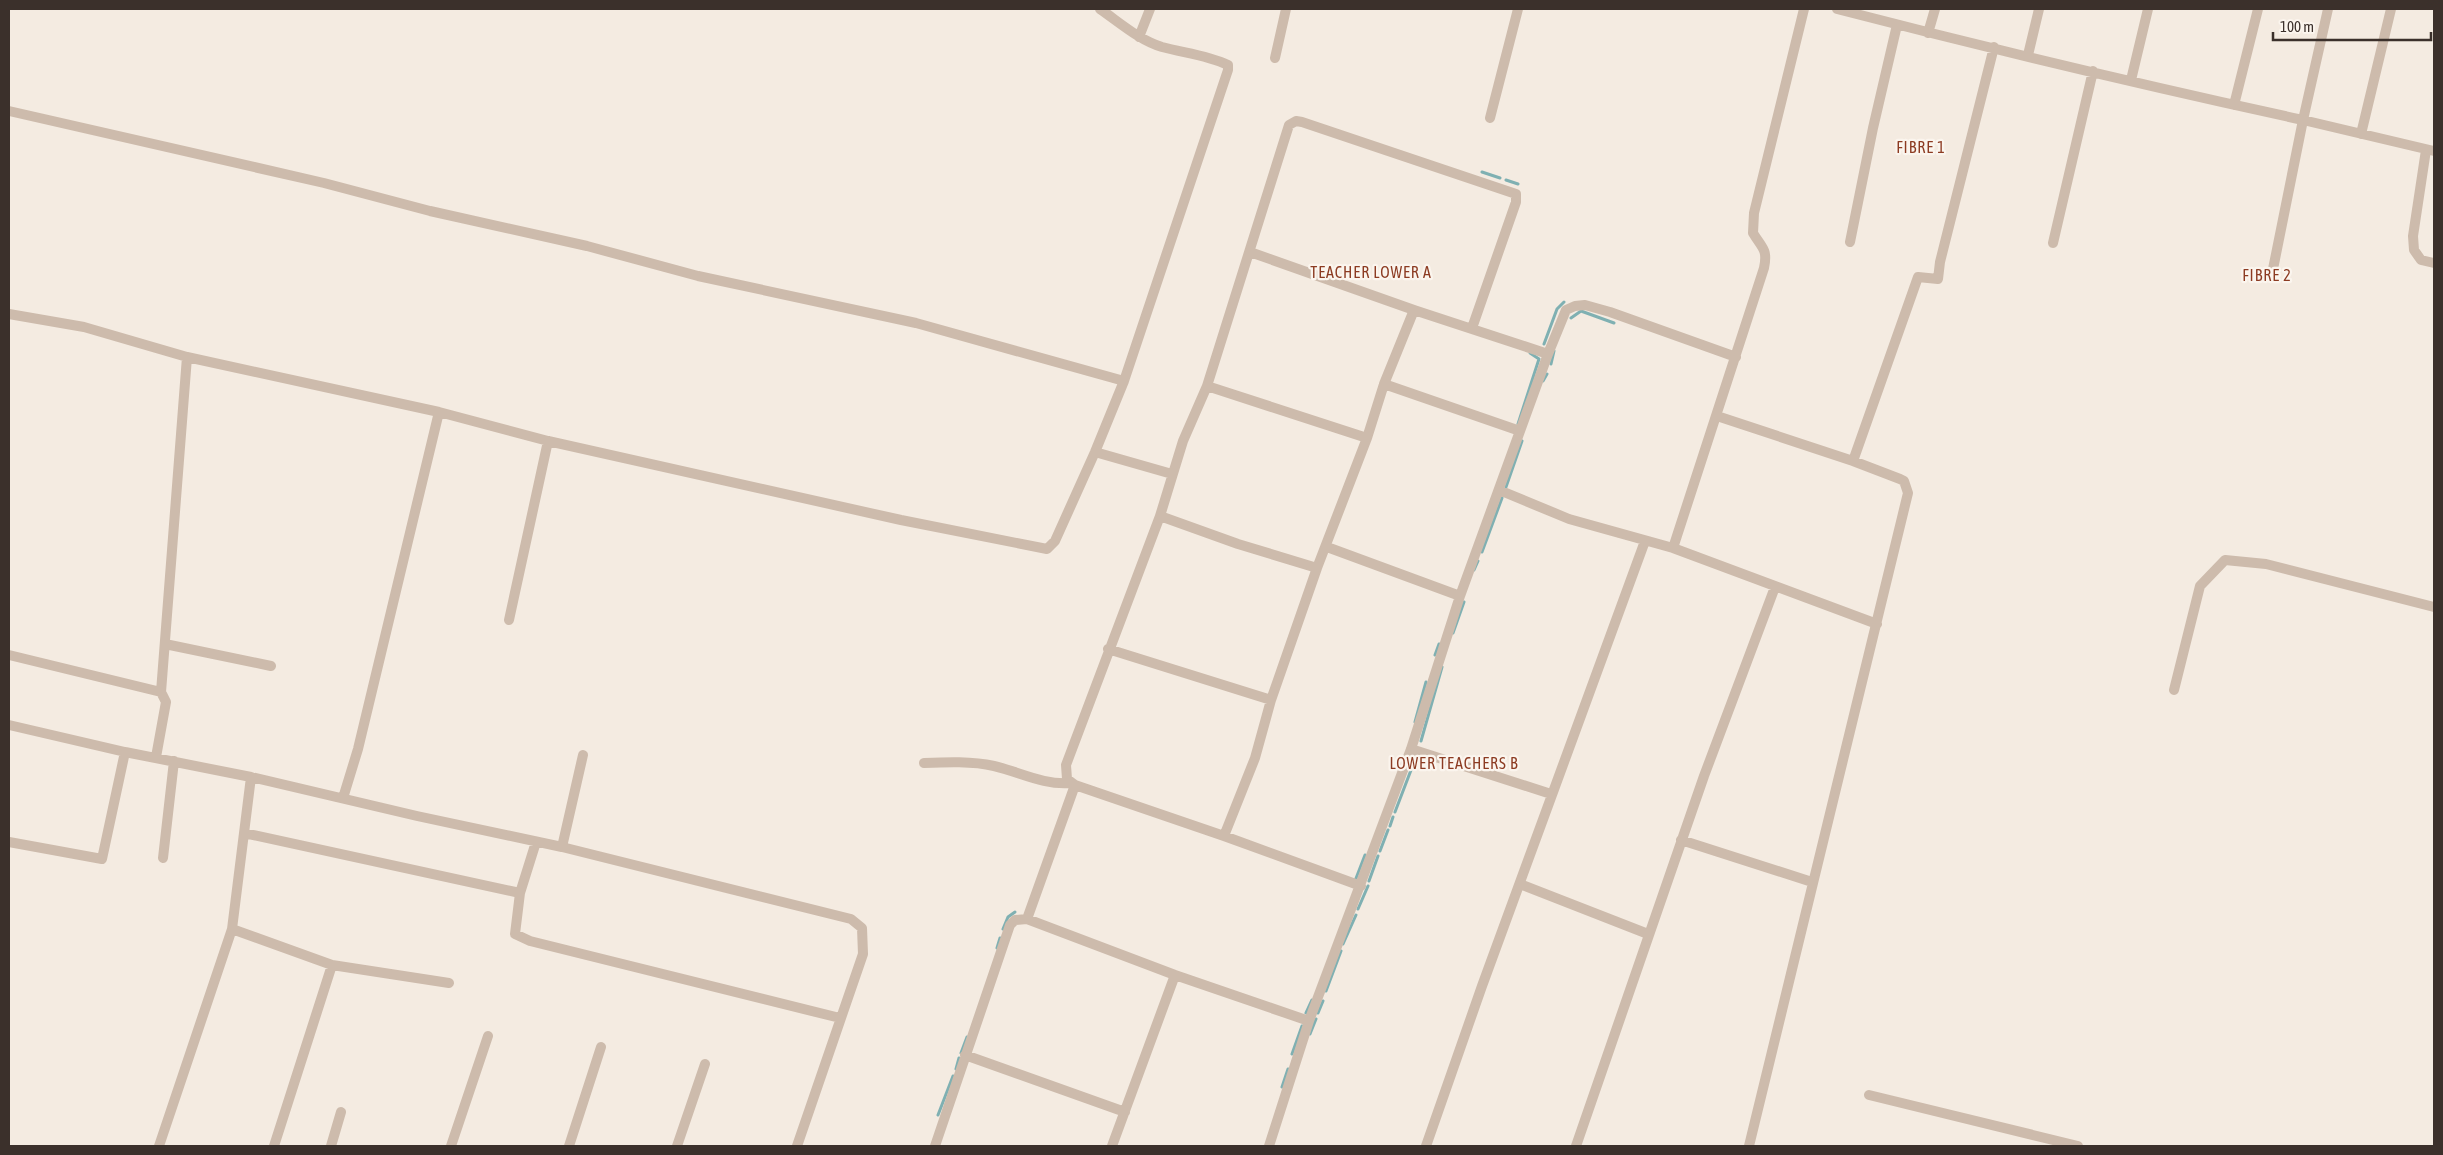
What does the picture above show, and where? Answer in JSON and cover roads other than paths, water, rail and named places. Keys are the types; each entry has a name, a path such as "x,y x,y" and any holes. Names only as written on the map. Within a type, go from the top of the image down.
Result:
{"street":[{"path":"9,314 84,327 187,357 439,412 548,441 901,520 1047,549 1055,541 1124,381 1228,70 1228,65 1218,59 1160,46 1139,36 1100,9"},
{"path":"1139,36 1150,9"},
{"path":"1275,58 1286,9"},
{"path":"1490,118 1518,9"},
{"path":"1673,548 1764,268 1766,257 1764,247 1753,233 1754,214 1804,9"},
{"path":"1837,9 1928,33 2430,150 2413,236 2414,250 2421,260 2434,263"},
{"path":"1928,33 1934,9"},
{"path":"2028,55 2039,9"},
{"path":"2131,80 2148,9"},
{"path":"2234,105 2258,9"},
{"path":"2273,269 2328,9"},
{"path":"2361,134 2391,9"},
{"path":"1850,242 1873,128 1897,25"},
{"path":"1853,461 1918,277 1938,280 1940,262 1994,47"},
{"path":"2053,243 2093,71"},
{"path":"9,111 324,183 430,211 587,246 698,276 916,324 1124,381"},
{"path":"1027,919 1073,784 1066,772 1066,765 1108,649 1160,516 1183,441 1207,386 1227,317 1250,252 1290,125 1296,121 1498,186 1516,194 1516,202 1472,328"},
{"path":"1250,252 1414,310 1548,354"},
{"path":"1269,1146 1309,1021 1411,749 1460,596 1548,354 1566,310 1575,306 1585,305 1610,312 1736,357"},
{"path":"1224,836 1255,758 1271,700 1317,568 1327,547 1367,438 1384,384 1414,310"},
{"path":"156,757 166,702 161,692 187,357"},
{"path":"1384,384 1520,431"},
{"path":"1207,386 1367,438"},
{"path":"343,798 358,749 439,412"},
{"path":"1717,416 1853,461 1904,482 1908,487 1902,522 1812,882 1749,1146"},
{"path":"509,620 548,441"},
{"path":"1095,452 1172,474"},
{"path":"1499,490 1569,519 1673,548 1877,624"},
{"path":"1160,516 1238,544 1317,568"},
{"path":"1426,1146 1645,540"},
{"path":"1327,547 1460,596"},
{"path":"2174,690 2200,586 2225,560 2266,564 2434,607"},
{"path":"1576,1146 1681,840 1775,587"},
{"path":"164,644 271,666"},
{"path":"1108,649 1271,700"},
{"path":"9,655 161,692"},
{"path":"9,725 125,752 252,776 417,816 562,847 851,920 862,928 863,954 797,1146"},
{"path":"1411,749 1552,794"},
{"path":"9,842 102,859 125,752"},
{"path":"562,847 583,755"},
{"path":"163,858 174,761"},
{"path":"924,763 994,766 1029,778 1058,784 1073,784 1224,836 1360,886"},
{"path":"159,1146 232,929 252,776"},
{"path":"244,833 520,893"},
{"path":"1681,840 1812,882"},
{"path":"536,842 520,893 515,934 530,941 840,1018"},
{"path":"1520,884 1648,934"},
{"path":"935,1146 1010,925 1015,920 1027,919 1174,975 1309,1021"},
{"path":"232,929 332,965 449,983"},
{"path":"274,1146 332,965"},
{"path":"1112,1146 1174,975"},
{"path":"451,1146 488,1036"},
{"path":"569,1146 601,1047"},
{"path":"965,1055 1125,1112"},
{"path":"676,1146 705,1064"},
{"path":"1869,1095 2078,1146"},
{"path":"331,1146 341,1112"}],"waterway":[{"path":"1482,172 1500,178"},
{"path":"1506,180 1518,184"},
{"path":"1544,344 1557,309 1564,302"},
{"path":"1571,318 1581,311 1614,323"},
{"path":"1551,364 1554,351"},
{"path":"1518,424 1539,359 1530,353"},
{"path":"1543,381 1547,374"},
{"path":"1506,487 1522,441"},
{"path":"1482,552 1502,498"},
{"path":"1474,570 1478,561"},
{"path":"1453,633 1464,602"},
{"path":"1435,655 1439,644"},
{"path":"1421,741 1442,667"},
{"path":"1415,722 1426,682"},
{"path":"1395,812 1416,757"},
{"path":"1390,826 1393,817"},
{"path":"1380,851 1388,830"},
{"path":"1355,881 1365,855"},
{"path":"1369,881 1378,856"},
{"path":"1358,909 1368,886"},
{"path":"1003,929 1008,917 1015,912"},
{"path":"1343,944 1356,915"},
{"path":"997,948 1000,938"},
{"path":"1326,991 1341,951"},
{"path":"1306,1013 1312,1000"},
{"path":"1318,1013 1323,1001"},
{"path":"1310,1034 1316,1019"},
{"path":"1292,1054 1302,1026"},
{"path":"961,1053 967,1037"},
{"path":"956,1069 959,1058"},
{"path":"1282,1087 1288,1069"},
{"path":"938,1115 953,1076"}],"district":[{"name":"FIBRE 1","path":"1921,147"},
{"name":"TEACHER LOWER A","path":"1371,272"},
{"name":"FIBRE 2","path":"2267,275"},
{"name":"LOWER TEACHERS B","path":"1454,763"}]}
